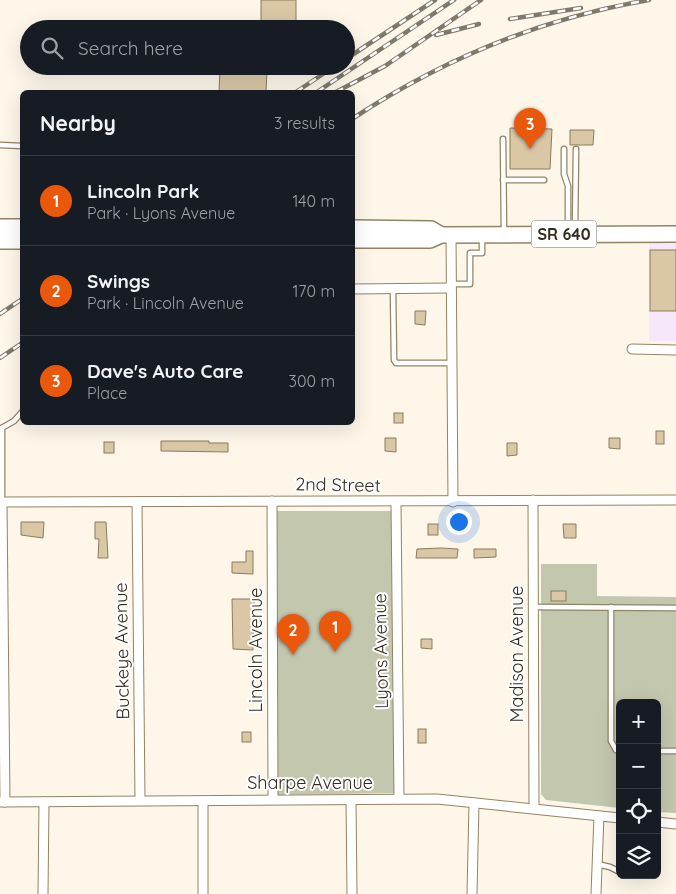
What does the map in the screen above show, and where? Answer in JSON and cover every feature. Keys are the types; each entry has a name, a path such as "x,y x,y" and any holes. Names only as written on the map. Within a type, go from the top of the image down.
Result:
{"main road":[{"path":"0,227 20,227"},
{"name":"SR 640","path":"355,228 431,229 446,235"},
{"name":"SR 640","path":"355,240 430,240 446,235 482,234 676,234"},
{"path":"0,241 20,241"}],"street":[{"path":"446,235 450,286 453,502"},
{"path":"355,289 450,286"},
{"path":"632,349 676,350"},
{"name":"Madison Avenue","path":"533,500 534,808"},
{"name":"2nd Street","path":"1,502 676,500"},
{"name":"Lincoln Avenue","path":"272,501 273,800"},
{"path":"1,502 2,802"},
{"name":"Buckeye Avenue","path":"137,502 140,800"},
{"name":"Lyons Avenue","path":"396,502 399,799"},
{"name":"Sharpe Avenue","path":"2,802 438,799 616,818"},
{"path":"351,800 352,894"},
{"path":"203,801 203,894"},
{"path":"43,894 44,802"},
{"path":"472,894 474,803"},
{"path":"596,894 599,816"},
{"path":"661,822 676,824"}],"lane":[{"path":"503,139 504,234"},
{"path":"0,145 20,146"},
{"path":"564,149 564,174 568,186 572,234"},
{"path":"572,234 576,149"},
{"path":"503,180 544,180"},
{"path":"450,286 470,284 470,254 482,253 482,234"},
{"path":"393,289 394,360 396,363 451,363"},
{"path":"1,502 1,428 14,421 20,414"},
{"path":"533,607 676,608"},
{"path":"611,608 611,741 616,750"},
{"path":"661,751 676,751"},
{"path":"597,864 616,870"}],"shaded area":[{"path":"649,241 676,241 676,341 649,341"}],"green space":[{"path":"277,511 391,511 394,793 278,795"},
{"path":"541,564 597,564 597,596 676,597 676,813 661,812 661,699 616,699 616,808 546,800 541,794"}],"building":[{"path":"261,0 296,0 296,20 261,20"},
{"path":"220,75 267,75 266,90 219,90"},
{"path":"510,128 552,129 550,169 510,169"},
{"path":"570,130 594,130 593,145 570,145"},
{"path":"650,250 676,250 676,311 650,311"},
{"path":"415,311 426,311 425,325 415,324"},
{"path":"394,413 403,413 403,423 394,423"},
{"path":"656,431 664,431 664,444 656,444"},
{"path":"385,438 396,438 396,452 385,451"},
{"path":"609,438 620,438 620,449 609,448"},
{"path":"161,441 228,443 228,452 161,451"},
{"path":"104,442 114,442 114,453 104,453"},
{"path":"507,443 517,443 517,455 507,456"},
{"path":"21,522 44,522 43,538 21,535"},
{"path":"95,522 106,522 108,558 98,558 99,539 95,539"},
{"path":"428,524 438,524 438,535 428,535"},
{"path":"563,524 576,524 576,538 564,538"},
{"path":"417,549 458,549 457,558 416,558"},
{"path":"474,549 496,549 496,557 474,558"},
{"path":"246,551 253,551 253,574 232,573 232,562 246,562"},
{"path":"551,591 566,591 566,601 551,601"},
{"path":"232,599 254,599 253,650 233,649"},
{"path":"421,639 432,639 432,649 421,648"},
{"path":"418,729 426,729 426,743 418,743"},
{"path":"242,732 251,732 251,742 242,742"}],"railway":[{"path":"355,53 435,0"},
{"path":"355,66 454,0"},
{"path":"340,90 385,66 481,0"},
{"path":"355,117 422,78 494,44 570,18 649,0"},
{"path":"510,19 581,8"},
{"path":"436,35 479,24"},
{"path":"299,90 322,75"},
{"path":"320,90 342,75"},
{"path":"0,314 20,300"},
{"path":"0,358 20,344"}],"place":[{"name":"Dave's Auto Care","path":"530,149"},
{"name":"Lincoln Park","path":"335,652"},
{"name":"Swings","path":"293,655"}]}
